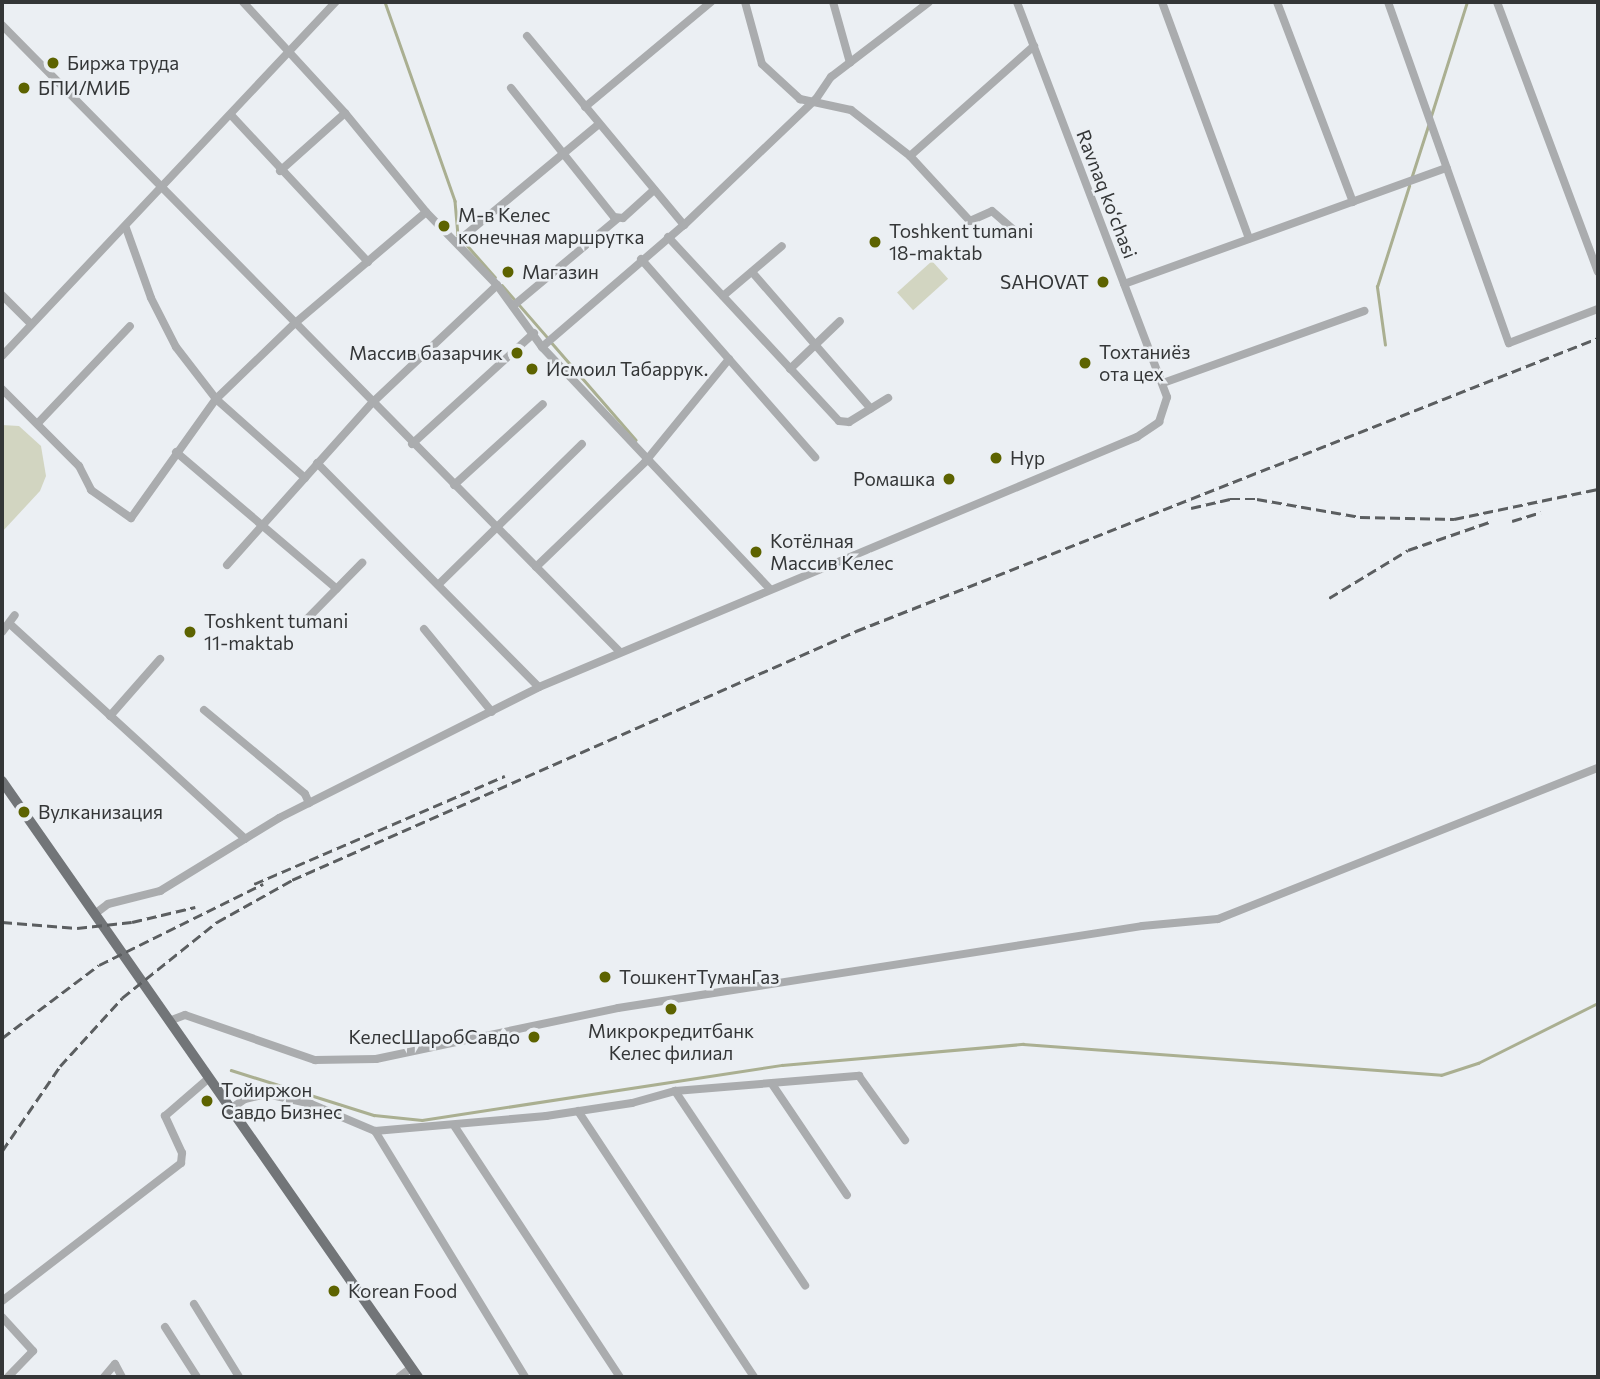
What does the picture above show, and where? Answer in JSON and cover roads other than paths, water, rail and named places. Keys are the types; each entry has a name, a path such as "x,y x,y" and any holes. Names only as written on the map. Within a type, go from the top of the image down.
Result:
{"main road":[{"path":"2,781 414,1373"}],"street":[{"path":"96,913 108,904 160,891 309,803 539,687 769,588 645,462 542,347 497,285 426,212 345,113 243,2"},
{"path":"2,356 163,189 336,2"},
{"path":"585,107 711,2"},
{"path":"745,2 762,64 800,99 816,99 851,110 910,156 970,221 992,211 1017,233"},
{"path":"833,2 850,63"},
{"path":"542,347 641,259 684,225 816,99 831,77 920,5 929,2"},
{"name":"Ravnaq ko‘chasi","path":"769,588 1137,437 1162,419 1167,397 1163,383 1017,2"},
{"path":"1162,2 1249,239"},
{"path":"1278,2 1353,202"},
{"path":"1388,2 1509,343 1598,309"},
{"path":"1497,2 1598,272"},
{"path":"2,25 412,444 620,652"},
{"path":"527,36 684,225"},
{"path":"910,156 1034,46"},
{"path":"511,88 617,219"},
{"path":"280,171 345,113"},
{"path":"231,115 280,171 368,262"},
{"path":"458,242 564,156 598,124"},
{"path":"1125,284 1447,168"},
{"path":"513,306 654,190"},
{"path":"2,390 39,422 79,466 91,490 131,518 216,400 294,324 426,212"},
{"path":"126,228 151,298 176,347 216,400 305,478"},
{"path":"668,237 839,421 849,422 888,398"},
{"path":"723,296 782,246"},
{"path":"641,259 816,457"},
{"path":"752,272 871,409"},
{"path":"228,565 261,524 372,403 497,285"},
{"path":"2,295 31,324"},
{"path":"1163,383 1364,311"},
{"path":"790,369 841,321"},
{"path":"39,422 130,326"},
{"path":"412,444 534,333"},
{"path":"536,567 645,462 729,359"},
{"path":"454,485 544,404"},
{"path":"439,584 582,444"},
{"path":"176,452 337,590"},
{"path":"317,463 539,687"},
{"path":"302,624 362,563"},
{"path":"2,632 11,625 15,615"},
{"path":"11,625 245,839"},
{"path":"424,629 492,712"},
{"path":"110,716 160,659"},
{"path":"204,710 305,794 309,803"},
{"path":"169,1021 185,1015 315,1060 376,1059 618,1008 1142,926 1218,919 1598,768"},
{"path":"229,1110 245,1099 267,1094 311,1104 375,1131 454,1126 578,1111 675,1091 859,1076 905,1140"},
{"path":"2,1301 181,1163 182,1153 164,1116 209,1078"},
{"path":"772,1084 848,1195"},
{"path":"675,1091 806,1285"},
{"path":"578,1111 754,1377"},
{"path":"454,1126 620,1377"},
{"path":"375,1131 525,1377"},
{"path":"194,1304 239,1377"},
{"path":"2,1317 33,1351 8,1377"},
{"path":"165,1328 197,1377"},
{"path":"104,1377 115,1364 122,1377"},
{"path":"400,1377 414,1373"}],"waterway":[{"path":"385,2 455,201 458,235 495,277"},
{"path":"1431,116 1467,2"},
{"path":"1411,179 1428,126"},
{"path":"1385,345 1377,287 1409,186"},
{"path":"502,285 548,338"},
{"path":"552,343 636,440"},
{"path":"231,1070 374,1115 422,1120 782,1065 1023,1044 1441,1075 1478,1063 1598,1003"}],"railway":[{"path":"2,1151 60,1066 122,998 217,922 292,880 856,631 1598,338"},
{"path":"1191,508 1230,499 1257,499 1360,517 1454,519 1598,489"},
{"path":"1512,521 1541,512"},
{"path":"1329,598 1408,550 1492,521"},
{"path":"254,884 505,776"},
{"path":"2,1038 99,965 263,884"},
{"path":"2,922 77,928 132,922 195,907"}],"place":[{"name":"Биржа труда","path":"53,63"},
{"name":"БПИ/МИБ","path":"24,88"},
{"name":"М-в Келес конечная маршрутка","path":"444,226"},
{"name":"Toshkent tumani 18-maktab","path":"875,242"},
{"name":"Магазин","path":"508,272"},
{"name":"SAHOVAT","path":"1103,282"},
{"name":"Массив базарчик","path":"517,353"},
{"name":"Тохтаниёз ота цех","path":"1085,363"},
{"name":"Исмоил Табаррук.","path":"532,369"},
{"name":"Нур","path":"996,458"},
{"name":"Ромашка","path":"949,479"},
{"name":"Котёлная Массив Келес","path":"756,552"},
{"name":"Toshkent tumani 11-maktab","path":"190,632"},
{"name":"Вулканизация","path":"24,812"},
{"name":"ТошкентТуманГаз","path":"605,977"},
{"name":"Микрокредитбанк Келес филиал","path":"671,1009"},
{"name":"КелесШаробСавдо","path":"534,1037"},
{"name":"Тойиржон Савдо Бизнес","path":"207,1101"},
{"name":"Korean Food","path":"334,1291"}]}
